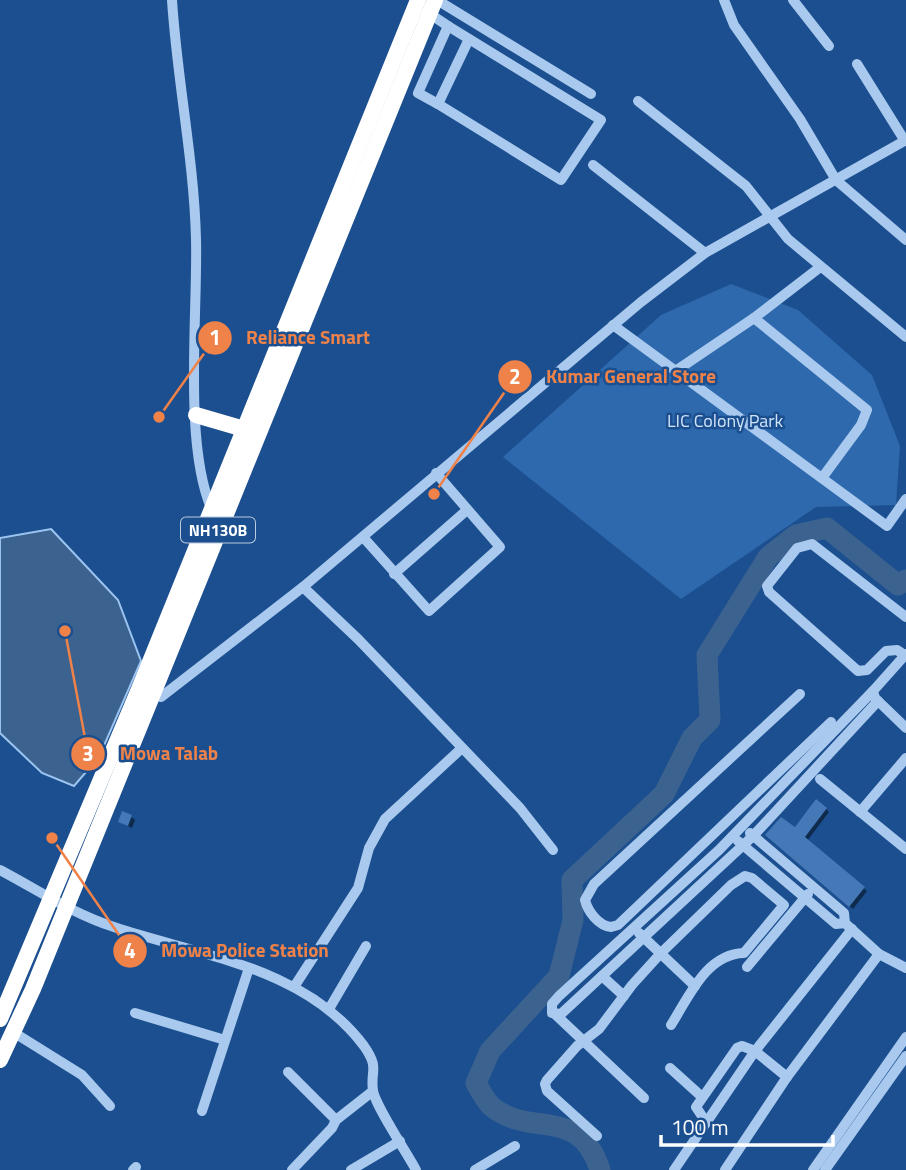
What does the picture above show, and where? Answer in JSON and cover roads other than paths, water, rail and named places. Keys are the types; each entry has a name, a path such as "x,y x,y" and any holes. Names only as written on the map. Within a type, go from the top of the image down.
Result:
{"highway":[{"name":"NH130B","path":"145,691 244,429 418,0"},
{"name":"NH130B","path":"0,1060 13,1031 58,903 145,691 434,5"},
{"path":"196,415 244,429"},
{"name":"NH130B","path":"0,1019 58,903"}],"street":[{"path":"172,0 196,237 196,415 205,493 212,510"},
{"path":"738,0 725,4 733,25 800,119 836,180 906,240"},
{"path":"793,0 829,46"},
{"path":"434,5 448,26 601,120 561,180 418,93 448,26"},
{"path":"434,5 592,94"},
{"path":"438,104 469,39"},
{"path":"145,691 161,697 303,586 613,325 705,253 905,141 857,64"},
{"path":"638,101 746,186 788,239 906,337"},
{"path":"593,165 705,253"},
{"path":"895,231 906,225"},
{"path":"677,370 754,318 820,268"},
{"path":"754,318 867,410 861,425 822,478"},
{"path":"613,325 887,526 906,499"},
{"path":"363,537 429,611 499,547 436,473"},
{"path":"394,574 467,510"},
{"path":"556,1015 753,836 876,696 906,655 897,650 886,651 867,670 858,671 769,592 769,580 797,548 812,544 906,617"},
{"path":"303,586 378,659 520,808 553,850"},
{"path":"800,694 594,884 586,895 587,908 605,927 618,925 831,722"},
{"path":"876,696 906,727"},
{"path":"644,1098 552,1013 552,1004 737,832 876,696"},
{"path":"294,987 358,888 369,848 385,819 462,748"},
{"path":"860,812 906,758"},
{"path":"820,779 905,848"},
{"path":"727,821 737,832 743,845 836,924 848,926"},
{"path":"737,832 753,836 844,913 848,926 879,954 906,968"},
{"path":"0,870 58,903 112,927 249,968 294,987 329,1009 363,1046 376,1067 373,1091 416,1170"},
{"path":"695,871 705,881"},
{"path":"597,1136 545,1088 547,1080 577,1046 599,1030 660,953 731,886 745,876 752,878 784,905 744,953 727,954 715,961 695,986 671,1025"},
{"path":"747,967 814,887"},
{"path":"664,900 673,910"},
{"path":"674,1170 755,1051 848,926"},
{"path":"634,927 695,986"},
{"path":"329,1009 366,946"},
{"path":"725,1170 787,1077 879,954"},
{"path":"202,1111 249,968"},
{"path":"602,976 624,996"},
{"path":"135,1013 225,1040"},
{"path":"13,1031 82,1075 110,1106"},
{"path":"825,1170 892,1066 906,1037"},
{"path":"706,1122 696,1107 701,1096 737,1048 742,1046 755,1051 787,1077"},
{"path":"813,1170 892,1066 906,1056"},
{"path":"892,1066 906,1078"},
{"path":"670,1068 701,1096"},
{"path":"288,1073 336,1120"},
{"path":"292,1170 336,1120 373,1091"},
{"path":"351,1170 400,1141"},
{"path":"475,1170 515,1146"}],"waterway":[{"path":"600,1170 591,1150 580,1137 567,1129 506,1116 491,1106 476,1083 490,1051 559,976 573,920 572,880 664,794 692,738 710,720 707,655 768,557 796,535 827,528 898,585 906,580"}],"place":[{"name":"Reliance Smart","path":"159,417"},
{"name":"Kumar General Store","path":"434,494"},
{"name":"Mowa Talab","path":"65,631"},
{"name":"Mowa Police Station","path":"52,838"}],"park label":[{"name":"LIC Colony Park","path":"725,421"}]}
